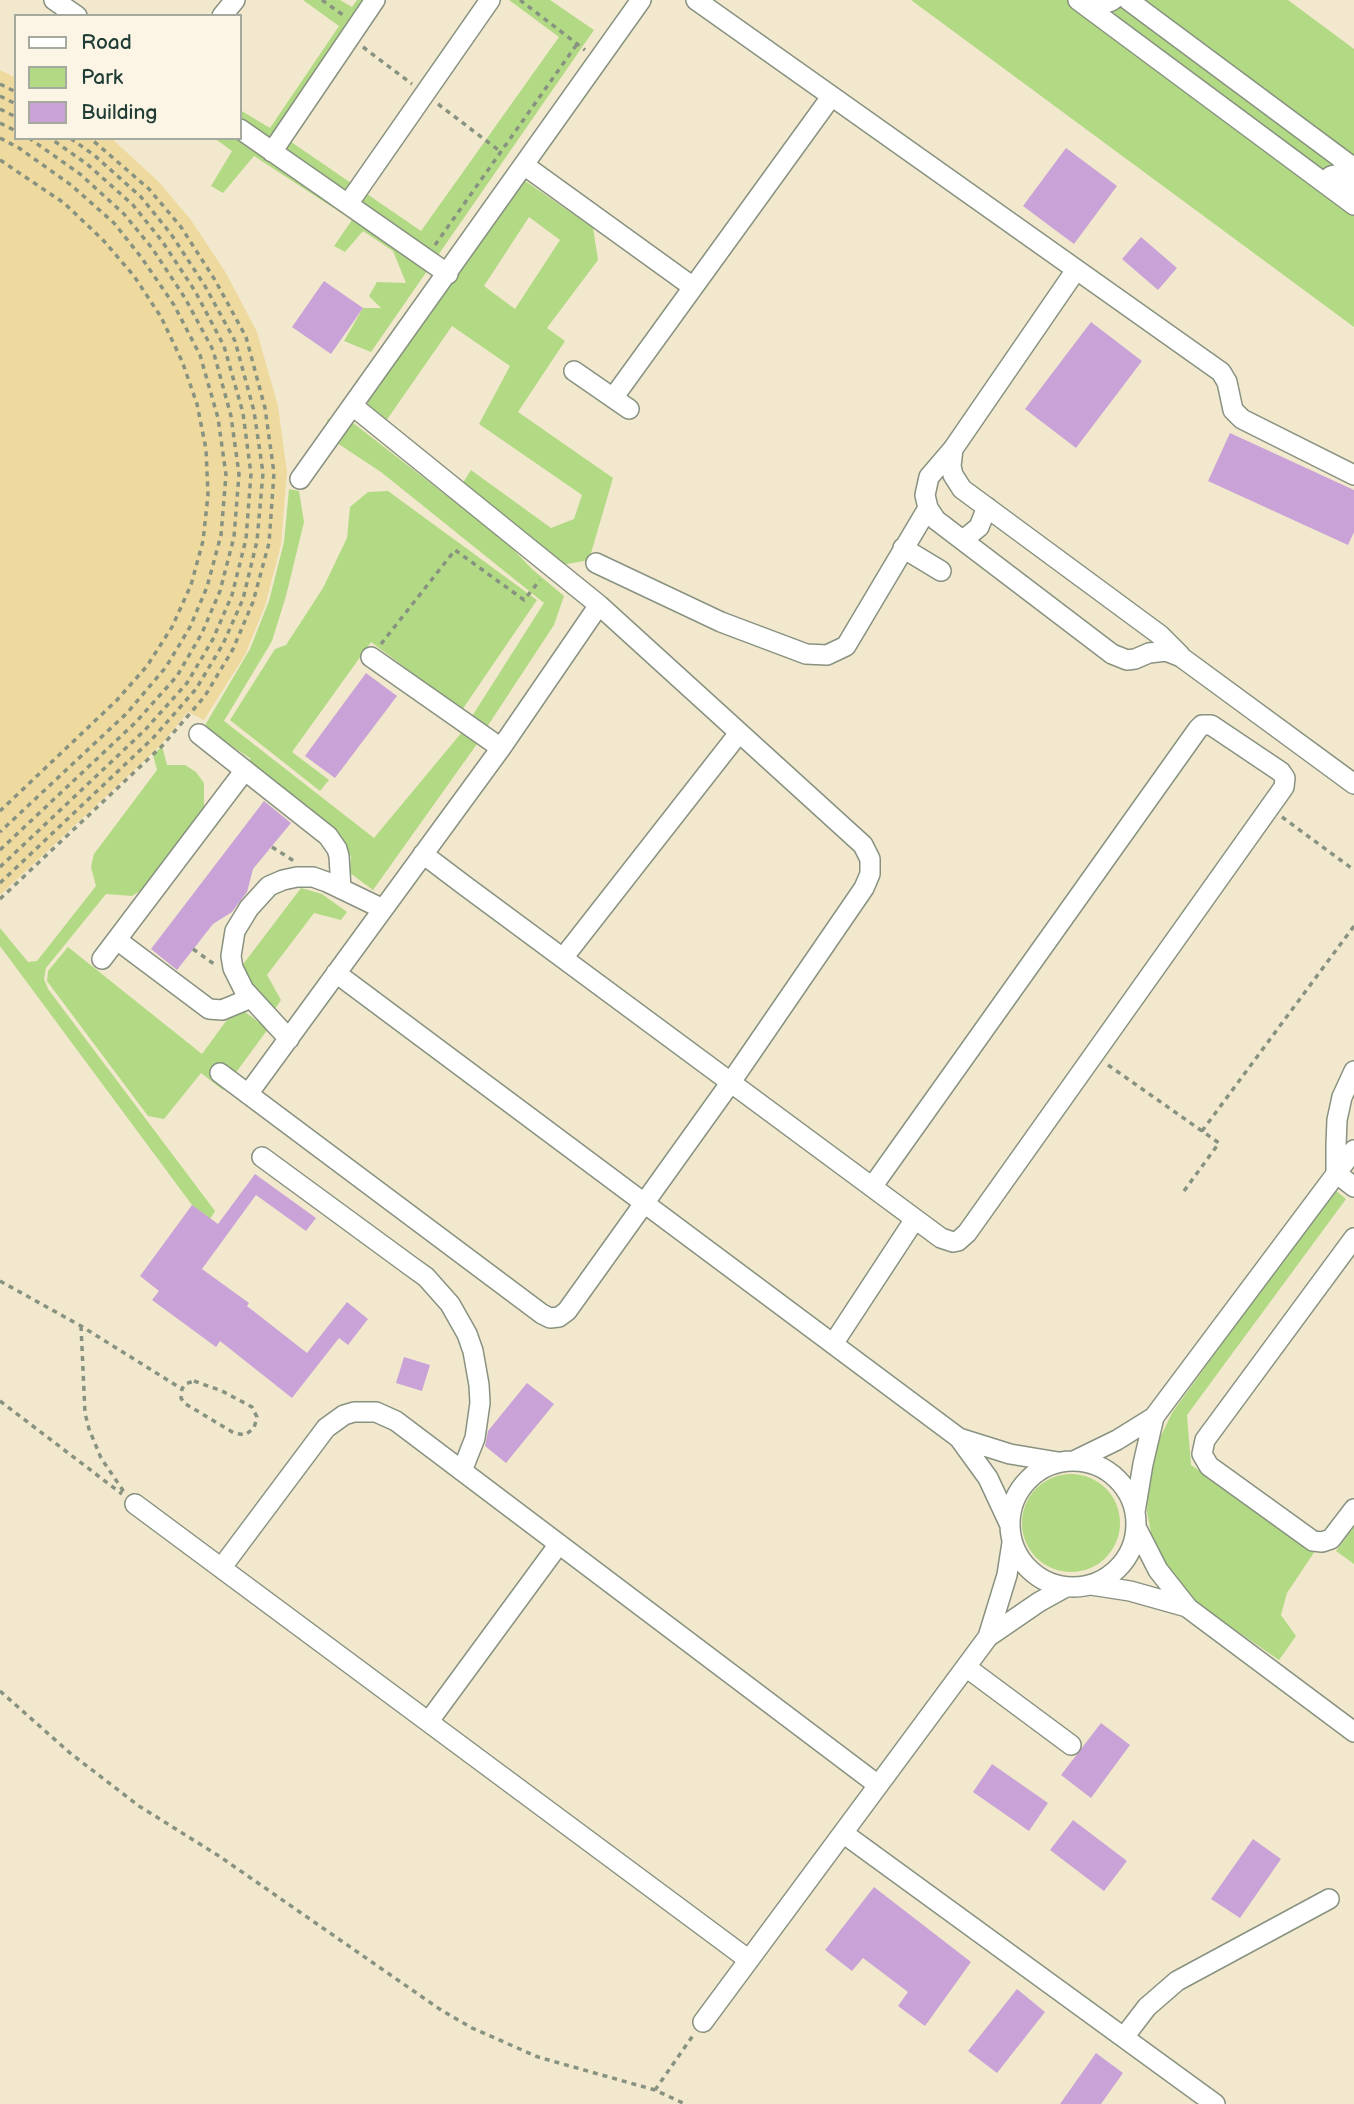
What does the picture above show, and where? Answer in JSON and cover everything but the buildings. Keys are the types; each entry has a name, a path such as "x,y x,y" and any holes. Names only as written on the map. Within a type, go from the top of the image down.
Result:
{"street":[{"path":"54,0 74,14"},
{"path":"272,152 375,0"},
{"path":"348,204 490,0"},
{"path":"300,479 641,0"},
{"path":"695,0 1221,372 1227,382 1231,406 1242,419 1354,474"},
{"path":"1078,0 1354,205"},
{"path":"1102,0 1113,0"},
{"path":"1128,0 1354,168"},
{"path":"574,371 621,403 693,287 831,97"},
{"path":"242,130 447,274"},
{"path":"524,165 693,287"},
{"path":"1325,183 1331,176 1339,174 1354,185"},
{"path":"1076,270 953,449 929,477 926,501 936,520 1112,654 1127,660 1166,651 1181,657 1354,784"},
{"path":"220,1073 542,1314 550,1318 559,1317 567,1311 731,1082 864,888 870,874 870,859 863,845 599,605 353,406"},
{"path":"953,449 951,466 957,483 1152,628 1168,641 1181,657"},
{"path":"596,563 710,617 817,656 837,652 846,646 903,548 926,501 943,484 957,483"},
{"path":"963,540 979,527 986,507"},
{"path":"903,548 941,572"},
{"path":"248,1094 501,748 599,605"},
{"path":"1149,653 1152,628"},
{"path":"371,657 501,748"},
{"path":"423,855 915,1219 947,1241 953,1242 963,1238 1284,787 1283,775 1211,724 1202,725 872,1187"},
{"path":"563,958 739,733"},
{"path":"200,734 333,842 339,856 334,885"},
{"path":"102,959 245,770"},
{"path":"289,1039 237,980 231,956 235,931 249,908 269,887 283,880 313,877 383,909"},
{"path":"117,940 209,1009 222,1010 248,994"},
{"path":"336,973 959,1438 988,1478 1020,1559 1032,1573 1048,1582 1066,1587 1090,1585 1130,1591 1188,1608"},
{"path":"1336,1173 1337,1120 1342,1097 1354,1071"},
{"path":"988,1637 1007,1574 1012,1506 1024,1484 1043,1468 1068,1461 1117,1440 1154,1417 1354,1150"},
{"path":"262,1157 412,1266 450,1304 470,1343 479,1385 476,1429 462,1471"},
{"path":"1336,1173 1354,1186"},
{"path":"834,1344 915,1219"},
{"path":"1354,1238 1205,1440 1202,1454 1209,1466 1313,1541 1331,1539 1354,1509"},
{"path":"222,1567 326,1428 344,1415 365,1411 387,1415 878,1785"},
{"path":"1090,1585 1111,1574 1127,1557 1133,1543 1143,1464 1154,1417"},
{"path":"959,1438 1010,1454 1093,1463 1114,1476 1130,1496 1135,1520 1158,1570 1188,1608 1354,1732"},
{"path":"135,1504 749,1960"},
{"path":"429,1721 559,1544"},
{"path":"703,2022 988,1637 1066,1587"},
{"path":"966,1667 1071,1745"},
{"path":"843,1833 1216,2104"},
{"path":"1124,2038 1147,2007 1177,1981 1329,1899"}],"path":[{"path":"322,0 358,25"},
{"path":"520,0 598,60"},
{"path":"426,259 577,44"},
{"path":"0,138 19,148 71,185 114,223 154,276 200,355 218,418 226,475 221,535 207,587 190,627 166,667 127,712 0,832"},
{"path":"0,850 136,722 177,676 202,633 220,591 234,537 239,474 231,416 213,350 185,298 152,248 124,214 79,174 32,140"},
{"path":"0,867 145,730 187,683 213,639 232,595 246,539 251,474 243,413 224,346 195,292 162,241 133,205 88,164 53,140"},
{"path":"0,883 153,738 196,689 223,644 243,599 257,541 263,473 254,411 235,341 205,286 171,234 141,197 73,140"},
{"path":"0,899 162,746 205,696 233,649 253,602 269,542 274,473 265,408 246,337 215,280 181,227 149,189 92,140"},
{"path":"0,160 64,203 103,240 134,276 162,317 182,361 197,404 206,449 208,495 203,541 191,585 172,627 147,666 117,700 0,811"},
{"path":"371,657 455,550 524,600 550,566"},
{"path":"1269,807 1354,870"},
{"path":"272,846 298,864"},
{"path":"1202,1131 1354,926"},
{"path":"192,949 218,968"},
{"path":"1094,1054 1219,1143 1184,1191"},
{"path":"0,1281 81,1326 182,1389"},
{"path":"81,1326 85,1413 89,1429 111,1474 135,1504"},
{"path":"194,1381 235,1397 252,1407 255,1412 254,1428 245,1435 234,1433 184,1403 181,1398 182,1389 185,1384 194,1381"},
{"path":"0,1401 135,1504"},
{"path":"0,1691 70,1753 139,1806 219,1856 441,2010 472,2028 538,2057 655,2090 685,2104"},
{"path":"655,2090 703,2022"}],"green space":[{"path":"303,0 340,0 352,7 357,0 381,0 284,137 421,231 559,37 509,0 550,0 594,30 371,352 344,341 363,308 381,308 369,296 377,282 406,283 393,251 363,231 345,252 334,246 352,220 254,156 223,193 211,186 232,151 217,140 242,140 242,111 270,128 339,26"},
{"path":"911,0 1288,0 1354,49 1354,327"},
{"path":"521,178 593,228 598,260 547,328 565,341 518,412 613,478 589,560 562,565 461,486 471,470 551,528 574,519 582,495 479,424 510,366 452,326 386,421 371,412 363,390","holes":["529,217 560,240 515,309 484,286"]},
{"path":"339,412 505,541 564,596 554,625 485,730 469,721 544,603 381,472 331,439 327,420"},
{"path":"289,489 299,491 304,522 286,596 272,641 224,721 374,838 462,732 477,744 373,890 350,873 351,856 233,766 251,759 204,727 250,649 269,601 284,542"},
{"path":"388,491 537,600 462,710 371,642 292,752 329,780 320,791 230,720 275,649 286,645 323,588 347,538 350,507 368,492"},
{"path":"162,746 167,765 185,765 196,772 204,783 204,810 140,891 132,896 106,894 46,968 44,979 48,989 215,1211 210,1219 192,1205 0,946 0,928 28,962 37,961 96,886 91,867 94,854 157,770 153,755"},
{"path":"301,888 322,894 347,912 341,920 314,913 267,975 281,1000 275,1009 246,986 241,967"},
{"path":"68,947 202,1054 237,1006 268,1029 223,1090 201,1073 164,1119 148,1116 47,981 48,971"},
{"path":"1334,1189 1346,1199 1187,1415 1191,1465 1315,1551 1287,1593 1281,1615 1296,1636 1279,1660 1189,1598 1162,1568 1153,1543 1147,1512 1149,1475 1158,1442 1172,1413"},
{"path":"1071,1474 1090,1478 1106,1488 1116,1504 1120,1523 1116,1542 1106,1558 1090,1568 1071,1572 1052,1568 1036,1558 1026,1542 1022,1523 1026,1504 1036,1488 1052,1478"},
{"path":"1354,1527 1354,1564 1336,1551"}],"sand":[{"path":"0,70 14,77 14,140 113,140 158,181 191,220 226,273 257,332 278,406 287,472 281,545 265,606 245,655 204,720 188,712 159,747 0,895"}]}
